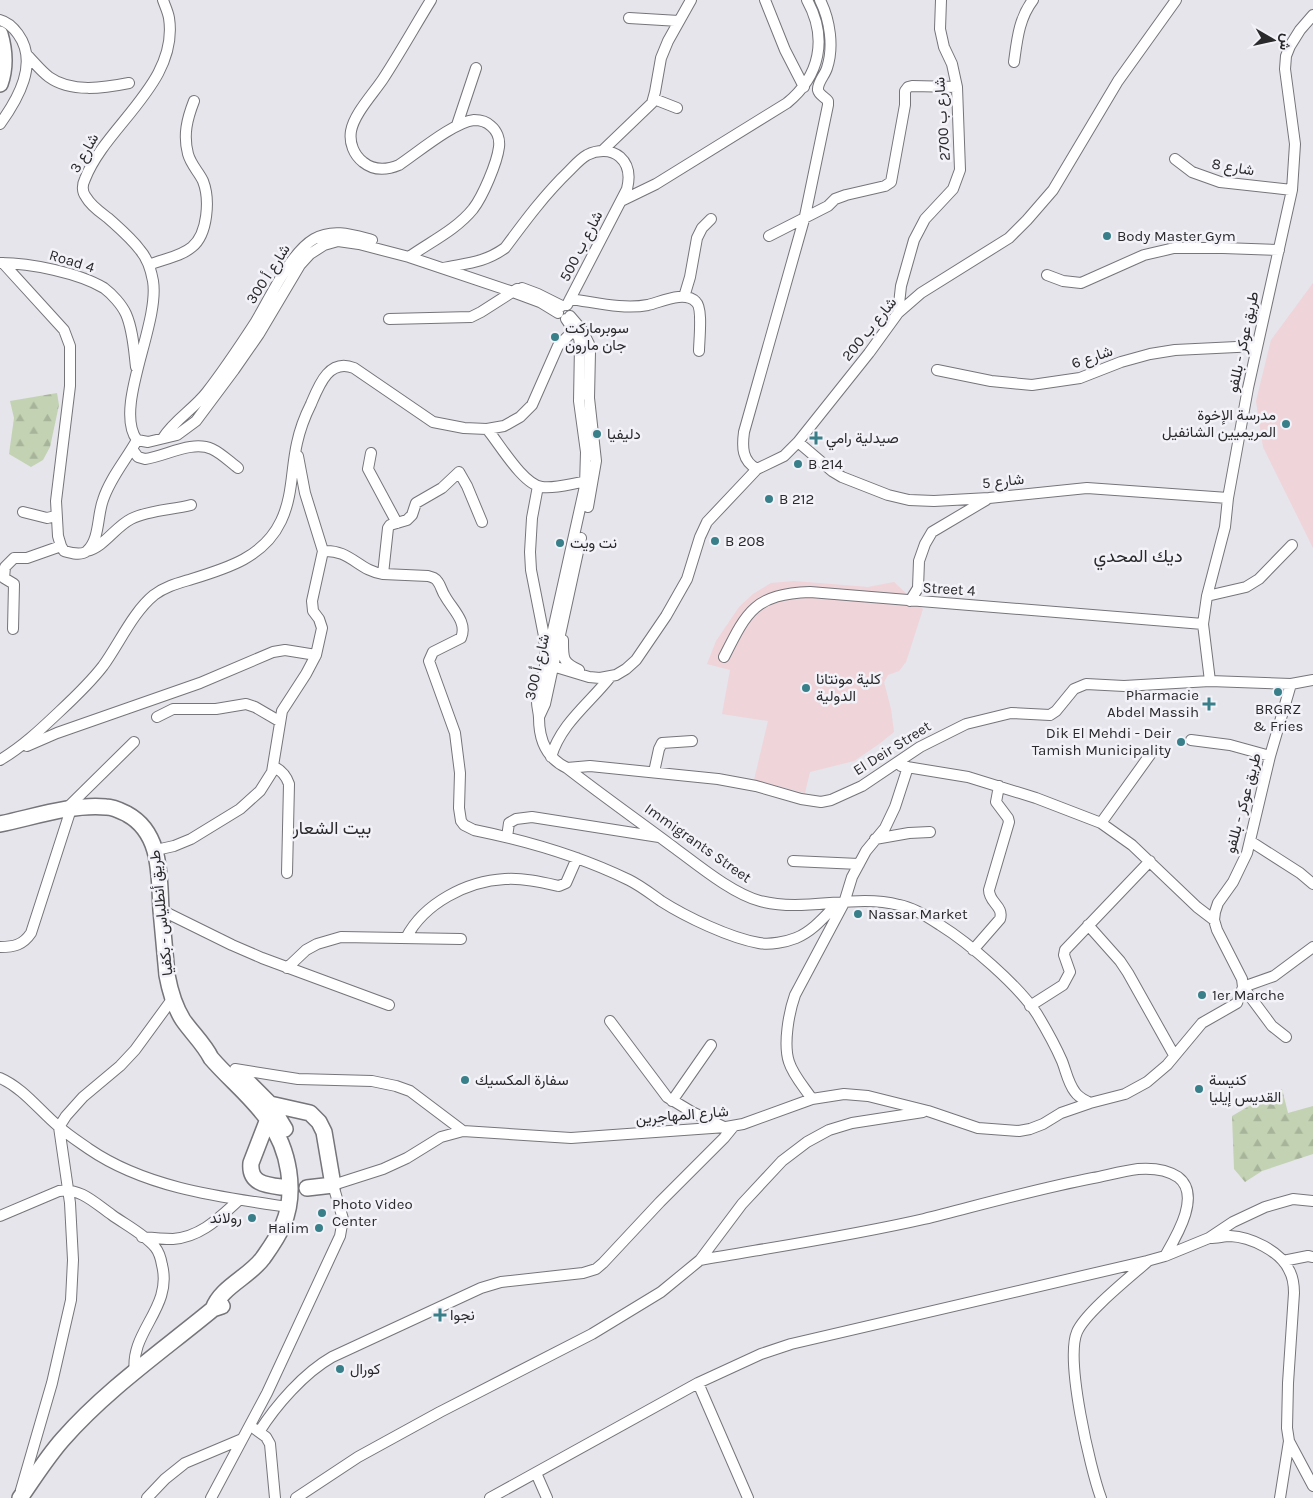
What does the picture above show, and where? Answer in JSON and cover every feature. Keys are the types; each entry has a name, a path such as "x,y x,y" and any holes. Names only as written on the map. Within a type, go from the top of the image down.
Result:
{"highway":[{"path":"0,34 4,47 5,63 0,84"},
{"name":"طريق أنطلياس - بكفيا","path":"0,824 67,810 103,807 122,811 143,826 156,850 168,975 173,998 183,1020 208,1051 211,1058 269,1111"},
{"path":"20,1498 62,1440 84,1418 136,1372 213,1309 224,1305 270,1264 284,1242 294,1219 298,1194 296,1161 290,1139 235,1070 218,1055 208,1051"},
{"path":"269,1111 307,1112 316,1118 324,1132 333,1185 307,1188"},
{"path":"269,1111 251,1167 255,1179 262,1184 281,1187"},
{"path":"213,1309 218,1298 262,1259 283,1224 288,1207 290,1184 287,1161 269,1111"},
{"path":"290,1139 292,1127 307,1112"},
{"path":"254,1156 260,1151 269,1150 274,1151 287,1161"}],"street":[{"name":"شارع 3","path":"137,370 148,334 153,296 153,284 149,265 146,257 134,242 86,198 83,186 91,165 156,79 166,55 169,35 169,19 164,0"},
{"path":"412,255 463,220 472,210 484,190 498,154 499,140 497,133 487,123 474,120 457,125 399,165 384,170 367,166 356,154 352,146 350,138 354,122 383,79 431,0"},
{"path":"443,268 487,260 504,248 556,184 585,156 602,151 652,103 661,58 691,0"},
{"path":"764,0 785,50 804,87"},
{"path":"621,201 656,184 787,103 804,87 815,65 819,45 817,24 808,0"},
{"path":"757,469 749,465 746,457 743,442 744,432 805,216 828,106 828,101 818,92 830,57 831,42 820,0"},
{"name":"شارع ب 2700","path":"898,313 901,286 914,240 924,219 953,188 958,176 960,162 957,87 952,64 944,47 940,29 941,0"},
{"path":"1014,62 1020,26 1027,8 1033,0"},
{"name":"شارع ب 200","path":"549,665 595,678 611,676 626,669 641,654 687,579 697,543 705,526 757,469 784,456 798,442 869,353 898,313 921,293 1009,238 1028,220 1061,178 1118,81 1176,0"},
{"name":"طريق عوكر - بللفو","path":"1210,681 1203,624 1207,596 1225,527 1228,498 1257,346 1292,190 1295,144 1285,69 1286,56 1300,30 1313,15"},
{"path":"629,18 679,21"},
{"path":"0,20 7,22 15,30 23,41 27,55 26,71 21,88 0,124"},
{"path":"27,55 47,76 56,82 70,86 104,87 129,83"},
{"path":"457,125 476,68"},
{"path":"769,236 805,216 828,206 835,199 885,186 892,182 905,104 905,91 908,87 957,87"},
{"path":"654,99 677,108"},
{"path":"149,265 182,253 193,246 198,240 204,224 205,189 202,179 193,166 188,154 186,134 188,117 194,101"},
{"name":"شارع ب 500","path":"566,310 629,182 626,165 620,157 612,152 602,151"},
{"name":"شارع 8","path":"1175,159 1192,172 1220,182 1292,190"},
{"path":"684,297 690,277 697,238 702,228 711,219"},
{"name":"شارع أ 300","path":"135,445 163,438 173,425 196,405 226,373 254,324 285,281 292,261 307,244 321,236 348,234 412,255 443,268 517,290 538,294 566,310 586,336 590,352 586,362 579,400 587,423 586,452 590,481 563,622 537,702 539,717"},
{"path":"1047,275 1063,281 1081,283 1144,255 1174,248 1279,250"},
{"name":"شارع أ 300","path":"412,255 456,265 517,290"},
{"path":"2,263 64,330 70,346 70,386 57,486 56,516 63,550 81,554 94,549 133,518 191,505"},
{"name":"Road 4","path":"2,263 18,263 77,276 106,290 126,314 137,370"},
{"path":"389,319 471,317 517,290"},
{"path":"566,310 645,306 684,297 694,300 699,307 699,351"},
{"name":"شارع أ 300","path":"566,310 586,362"},
{"path":"0,760 18,749 48,723 92,679 142,608 153,596 176,584 232,566 252,554 268,540 281,521 285,511 297,443 303,421 320,383 334,368 348,365 354,368 434,422 464,428 487,429 504,426 512,422 532,405 552,355 574,330"},
{"name":"شارع 6","path":"937,370 991,381 1032,385 1080,378 1121,362 1150,354 1175,350 1257,346"},
{"path":"137,370 130,422 138,457 145,459 195,446 205,447 214,450 238,468"},
{"path":"487,429 532,483 538,486 551,486 590,481"},
{"name":"شارع 5","path":"798,442 832,471 849,480 888,495 909,500 934,501 989,498 1087,488 1228,498"},
{"path":"156,850 174,846 191,839 240,809 260,791 269,778 273,766 279,722 284,706 306,674 316,655 322,628 319,619 313,611 312,601 323,551 305,493 297,443"},
{"path":"86,551 93,541 104,497 114,476 135,445"},
{"path":"371,453 368,469 397,523"},
{"path":"383,574 387,530 390,525 410,517 416,504 442,488 459,472 482,522"},
{"name":"شارع أ 300","path":"549,665 582,504 590,481"},
{"path":"538,486 532,518 531,570 549,665"},
{"path":"925,602 918,588 919,562 925,544 932,532 989,498"},
{"path":"23,512 47,518 56,516"},
{"path":"1207,596 1246,587 1259,579 1292,545"},
{"path":"13,629 14,584 4,578 5,567 14,558 27,558 61,546"},
{"path":"323,551 349,556 368,571 434,578 439,583 445,597 460,619 463,629 462,637 433,652 429,661 454,733 460,772 459,808 464,825 474,830 507,836 544,846 577,858 631,881 663,902 721,931 761,943 781,942 796,938 811,929 840,903"},
{"path":"910,601 918,588"},
{"name":"Street 4","path":"724,657 735,634 751,611 775,596 788,593 810,592 1203,624"},
{"path":"563,622 564,660 595,678"},
{"path":"18,749 200,683 273,652 285,650 316,655"},
{"path":"551,757 556,742 570,721 611,676"},
{"name":"El Deir Street","path":"567,768 590,766 738,782 794,797 822,802 862,786 920,746 966,724 1011,713 1050,715 1056,711 1074,689 1086,684 1134,686 1210,681 1291,684 1313,680"},
{"name":"طريق عوكر - بللفو","path":"1214,920 1218,903 1233,882 1247,853 1270,756 1291,684"},
{"path":"157,717 173,710 216,709 246,704 255,707 279,722"},
{"name":"Immigrants Street","path":"539,717 540,736 551,757 559,765 567,768 660,838 724,882 758,900 789,906 878,902 898,904 911,908 942,926 973,950 1007,981 1030,1006 1058,1054 1072,1087"},
{"path":"48,723 51,730 58,733"},
{"path":"1191,740 1230,745 1270,756"},
{"path":"654,772 659,748 662,743 692,741"},
{"path":"0,947 17,945 26,940 31,933 67,810 134,742"},
{"path":"1102,823 1152,752"},
{"path":"893,764 968,777 1036,798 1102,823 1150,861 1197,907 1214,920 1242,979 1243,987 1237,1003 1202,1022 1159,1073 1137,1088 1125,1094 1090,1103 1076,1095 1072,1087"},
{"path":"273,766 283,773 289,784 287,874"},
{"path":"812,1099 789,1062 787,1053 791,1008 795,995 852,876 875,839 885,828 895,806 908,767"},
{"path":"973,950 1000,919 1002,914 1000,908 992,901 989,895 1009,822 996,802 999,786"},
{"path":"507,836 509,823 516,819 532,817 660,838"},
{"path":"875,839 902,834 930,832"},
{"path":"1250,841 1300,873 1313,884"},
{"path":"406,938 414,925 423,916 450,895 486,882 504,879 522,879 559,886 563,885 566,883 577,858"},
{"path":"793,861 859,864"},
{"path":"1030,1006 1063,985 1070,972 1064,955 1065,950 1150,861"},
{"path":"161,910 232,946 389,1005"},
{"path":"1088,925 1120,960 1174,1055"},
{"path":"287,968 306,950 341,937 461,939"},
{"path":"1243,987 1274,976 1313,947"},
{"path":"1243,987 1272,1026 1286,1037"},
{"path":"20,1498 52,1382 71,1300 73,1260 69,1189 59,1127 87,1092 120,1066 135,1050 173,998"},
{"path":"259,1432 287,1396 315,1368 332,1357 481,1288 502,1282 578,1274 596,1269 604,1263 653,1209 724,1138 729,1127 672,1101 651,1077 610,1022"},
{"path":"672,1101 710,1045"},
{"path":"235,1070 298,1079 372,1081 396,1086 410,1091 462,1131"},
{"path":"0,1078 17,1088 59,1127 105,1159 132,1173 164,1184 238,1200 288,1207"},
{"path":"1061,1113 1068,1102 1072,1087"},
{"name":"شارع المهاجرين","path":"333,1185 383,1170 441,1138 462,1131 571,1138 729,1127 812,1099 844,1094 868,1096 978,1128 1019,1131 1042,1124 1061,1113 1090,1103"},
{"path":"296,1498 342,1467 440,1412 610,1324 669,1287 700,1260 742,1204 782,1161 807,1142 829,1130 852,1122 928,1112"},
{"path":"700,1260 845,1235 931,1217 1053,1185 1136,1169 1151,1168 1162,1170 1178,1177 1187,1191 1188,1206 1183,1222 1165,1256"},
{"path":"211,1498 271,1385 340,1236 342,1219 333,1185"},
{"path":"0,1216 59,1191 69,1189 78,1192 151,1244 158,1254 164,1272 164,1283 157,1309 137,1347 134,1361 136,1372"},
{"path":"490,1498 698,1383 761,1354 791,1344 1147,1261 1210,1238 1233,1222 1265,1207 1293,1199 1313,1201"},
{"path":"142,1237 172,1239 190,1236 202,1231 238,1200"},
{"path":"1210,1238 1230,1236 1248,1240 1262,1246 1283,1261 1289,1270 1294,1293 1287,1428 1290,1441 1313,1486"},
{"path":"1283,1261 1308,1256 1313,1257"},
{"path":"1101,1498 1088,1454 1082,1422 1073,1357 1074,1344 1077,1332 1085,1320 1147,1261"},
{"path":"698,1383 748,1498"},
{"path":"250,1426 268,1440 270,1444 275,1498"},
{"path":"147,1498 165,1479 185,1463 242,1439"},
{"path":"1280,1498 1290,1441"},
{"path":"536,1473 547,1498"}],"shaded area":[{"name":"مدرسة الإخوة المريميين الشانفيل","path":"1313,283 1313,548 1263,447 1256,401 1271,340"},
{"name":"كلية مونتانا الدولية","path":"794,581 868,587 894,582 923,609 906,662 899,671 888,675 884,682 891,709 894,732 854,761 810,772 805,793 754,780 768,721 722,714 730,670 707,664 716,641 739,607 753,594 771,583"}],"green space":[{"path":"57,393 59,405 50,447 43,460 31,467 9,454 14,418 10,401"},
{"path":"1282,1089 1288,1113 1313,1106 1313,1154 1262,1171 1245,1182 1234,1169 1232,1116"}],"place":[{"name":"Body Master Gym","path":"1107,236"},
{"name":"سوبرماركت جان مارون","path":"555,337"},
{"name":"مدرسة الإخوة المريميين الشانفيل","path":"1286,424"},
{"name":"دليفيا","path":"597,434"},
{"name":"صيدلية رامي","path":"816,438"},
{"name":"B 214","path":"798,464"},
{"name":"B 212","path":"769,499"},
{"name":"B 208","path":"715,541"},
{"name":"نت ويت","path":"560,543"},
{"name":"كلية مونتانا الدولية","path":"806,688"},
{"name":"BRGRZ & Fries","path":"1278,692"},
{"name":"Pharmacie Abdel Massih","path":"1209,704"},
{"name":"Dik El Mehdi - Deir Tamish Municipality","path":"1181,742"},
{"name":"Nassar Market","path":"858,914"},
{"name":"1er Marche","path":"1202,995"},
{"name":"سفارة المكسيك","path":"465,1080"},
{"name":"كنيسة القديس إيليا","path":"1199,1089"},
{"name":"Photo Video Center","path":"322,1213"},
{"name":"رولاند","path":"252,1218"},
{"name":"Ħalim","path":"319,1228"},
{"name":"نجوا","path":"440,1315"},
{"name":"كورال","path":"340,1369"}],"district":[{"name":"ديك المحدي","path":"1138,556"},
{"name":"بيت الشعار","path":"332,828"}]}
